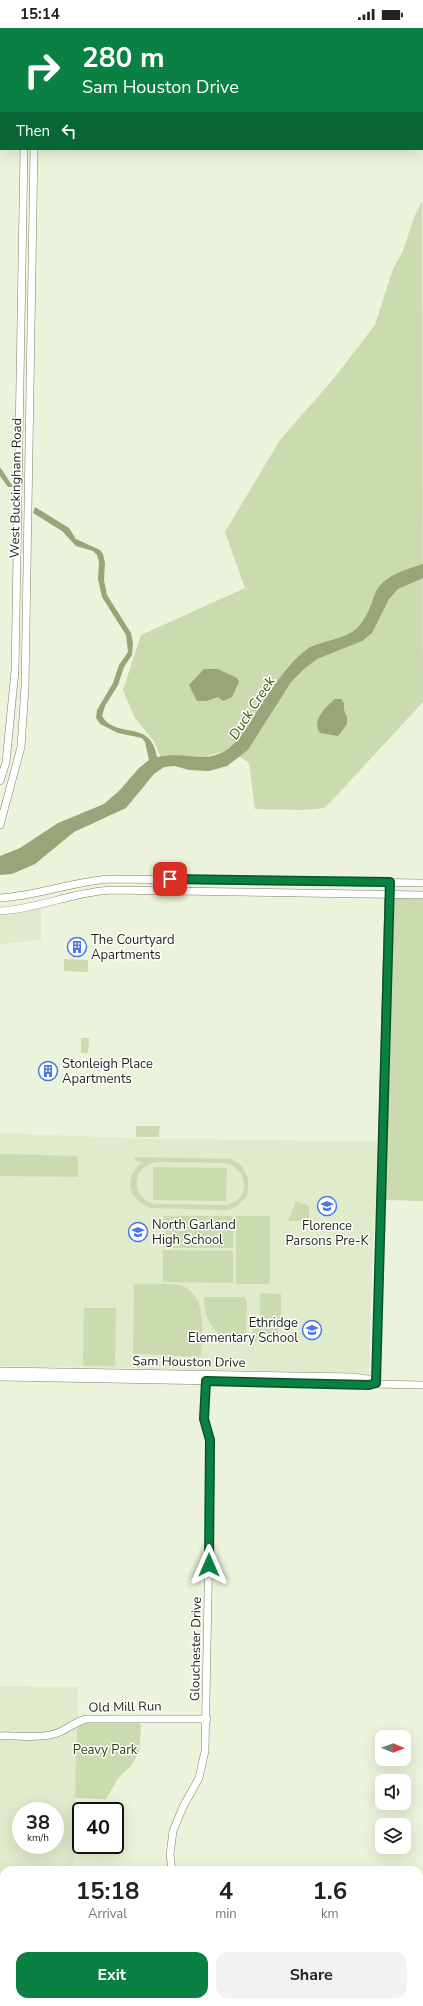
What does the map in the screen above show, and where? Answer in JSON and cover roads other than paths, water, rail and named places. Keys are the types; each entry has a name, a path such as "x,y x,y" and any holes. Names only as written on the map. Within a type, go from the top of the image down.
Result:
{"main road":[{"name":"West Buckingham Road","path":"0,781 6,762 15,671 24,150"},
{"name":"West Buckingham Road","path":"0,825 21,747 25,687 34,150"},
{"path":"19,447 28,444"},
{"path":"0,898 49,891 82,882 111,879 423,883"},
{"path":"376,1383 390,882"},
{"path":"0,911 23,909 84,894 111,890 423,895"},
{"name":"Sam Houston Drive","path":"0,1371 88,1376"},
{"name":"Sam Houston Drive","path":"0,1377 101,1376 206,1378 369,1385 376,1383 423,1384"},
{"name":"Glouchester Drive","path":"171,1866 170,1855 173,1831 183,1807 199,1778 205,1751 207,1719 210,1440 204,1419 206,1378"},
{"name":"Old Mill Run","path":"0,1736 50,1735 61,1732 80,1720 86,1719 207,1719"}],"place":[{"name":"The Courtyard Apartments","path":"77,947"},
{"name":"Stonleigh Place Apartments","path":"48,1071"},
{"name":"Florence Parsons Pre-K","path":"327,1206"},
{"name":"North Garland High School","path":"138,1232"},
{"name":"Ethridge Elementary School","path":"312,1330"}],"water label":[{"name":"Duck Creek","path":"252,708"}],"park label":[{"name":"Peavy Park","path":"105,1750"}]}
